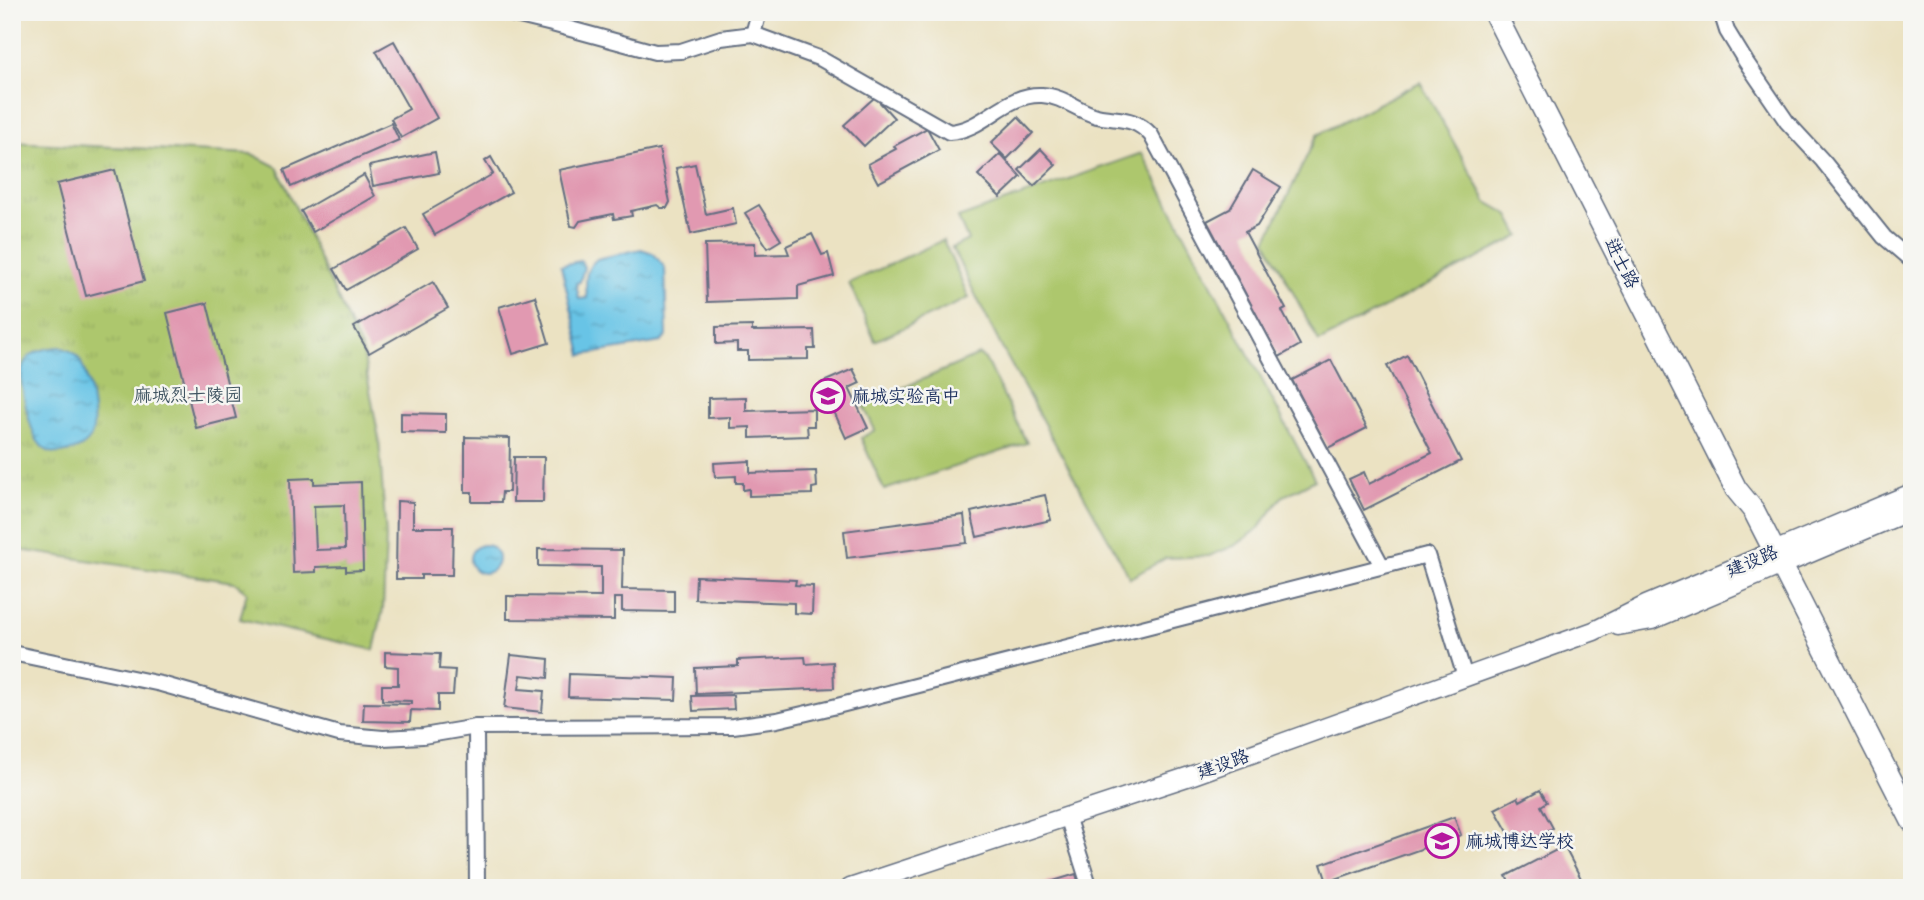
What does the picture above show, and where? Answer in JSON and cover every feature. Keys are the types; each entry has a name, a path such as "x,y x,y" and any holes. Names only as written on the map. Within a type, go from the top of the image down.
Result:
{"main road":[{"name":"进士路","path":"1494,12 1736,489 1754,510"},
{"name":"进士路","path":"1509,12 1748,483 1754,510 1912,821"}],"street":[{"path":"503,12 655,52 681,51 721,38 754,34 821,59 949,132 966,129 1012,100 1032,95 1059,98 1096,116 1128,119 1146,129 1382,566"},
{"path":"754,34 760,12"},
{"path":"1721,12 1727,31 1787,122 1823,161 1884,237 1912,261"},
{"name":"建设路","path":"850,888 1190,776 1594,631 1652,620 1912,493"},
{"name":"建设路","path":"1778,558 1912,510"},
{"path":"12,653 161,684 339,734 383,738 423,736 476,727 733,726 776,720 1427,555 1465,677"},
{"path":"476,727 477,888"},
{"path":"1067,816 1090,888"}],"green space":[{"path":"1420,82 1487,202 1508,214 1520,236 1319,342 1266,241 1317,135"},
{"name":"麻城烈士陵园","path":"12,142 252,154 277,167 363,353 379,439 386,538 383,609 374,650 240,619 247,592 234,582 12,549"},
{"path":"1142,153 1315,480 1282,497 1258,529 1236,545 1209,556 1166,558 1130,578 1002,348 952,248 968,240 958,218"},
{"path":"943,240 969,298 875,341 849,283"},
{"path":"979,355 985,359 1027,443 884,490 861,438 875,430 863,405"}],"water":[{"path":"641,249 653,253 665,268 667,336 661,342 582,355 561,265 581,261 584,267 580,282 576,283 579,299 587,298 587,272 597,259"},
{"path":"60,347 74,353 82,364 89,386 93,423 92,433 84,445 56,453 42,447 33,433 23,394 22,373 28,358 35,353"},
{"path":"484,545 494,549 498,559 494,569 484,573 474,569 470,559 474,549"}],"building":[{"path":"394,41 437,118 401,138 391,119 409,109 376,51"},
{"path":"875,97 894,118 864,146 844,125"},
{"path":"1018,117 1033,133 1007,159 991,143"},
{"path":"391,123 399,140 291,187 284,170"},
{"path":"927,128 939,150 878,183 868,164"},
{"path":"659,149 670,202 667,208 657,205 631,211 632,216 614,219 613,214 580,221 576,227 571,226 559,170"},
{"path":"1041,149 1056,165 1034,186 1019,170"},
{"path":"435,152 439,173 373,186 369,166"},
{"path":"1000,154 1021,177 1000,197 978,175"},
{"path":"491,157 511,192 435,235 423,214 493,174 485,161"},
{"path":"695,164 706,214 733,208 736,224 691,234 676,168"},
{"path":"115,170 144,281 86,296 57,184"},
{"path":"1253,170 1281,187 1257,226 1245,232 1286,309 1282,311 1300,345 1279,357 1207,221 1230,209"},
{"path":"364,175 375,196 313,232 301,211"},
{"path":"759,205 781,240 768,248 745,213"},
{"path":"406,228 418,249 346,290 334,269"},
{"path":"812,234 822,255 828,253 834,276 798,286 798,299 707,302 705,244 755,243 755,255 789,254 786,246"},
{"path":"433,282 448,308 369,353 354,327"},
{"path":"535,296 549,343 513,354 499,307"},
{"path":"207,303 236,418 196,428 167,313"},
{"path":"752,326 752,331 814,330 815,349 808,349 808,359 748,360 748,351 737,351 737,343 716,344 716,327"},
{"path":"1407,355 1461,461 1364,510 1349,479 1364,472 1369,484 1432,453 1387,366"},
{"path":"1331,360 1367,428 1328,448 1292,380"},
{"path":"853,369 860,383 849,388 868,428 846,438 821,383"},
{"path":"746,397 746,411 814,409 814,426 807,426 808,436 750,438 750,427 730,428 730,417 708,418 708,398"},
{"path":"401,413 446,414 446,433 401,432"},
{"path":"465,437 510,438 509,492 502,492 501,502 472,502 472,492 465,492"},
{"path":"514,457 544,457 543,502 513,502"},
{"path":"750,461 750,473 816,471 817,487 812,488 812,494 749,496 749,489 743,490 743,483 736,483 736,476 715,477 714,463"},
{"path":"314,478 314,484 361,482 363,570 346,571 346,566 316,567 316,572 293,573 290,479","holes":["344,505 345,549 316,550 314,506"]},
{"path":"1045,495 1051,520 977,537 971,512"},
{"path":"397,501 413,502 413,527 453,527 452,575 421,575 421,579 396,579"},
{"path":"964,515 967,543 847,558 844,531"},
{"path":"538,549 623,550 622,589 674,590 674,612 622,611 622,598 614,598 614,620 507,619 507,596 601,597 601,567 538,566"},
{"path":"696,576 796,580 795,585 813,586 812,614 794,613 794,603 695,599"},
{"path":"385,652 440,654 439,669 455,670 453,695 438,695 438,711 411,710 410,722 363,721 364,703 411,704 411,701 382,700 382,685 398,685 398,667 385,666"},
{"path":"511,655 549,659 548,678 521,675 519,689 544,691 542,712 504,708"},
{"path":"805,657 806,664 833,662 834,688 696,694 695,668 738,666 738,660"},
{"path":"569,674 677,678 676,700 568,697"},
{"path":"733,695 734,709 693,711 692,696"},
{"path":"1540,790 1547,802 1541,806 1553,828 1517,848 1495,809 1518,797 1520,801"},
{"path":"1454,817 1461,835 1327,882 1321,864"},
{"path":"1564,846 1586,888 1512,888 1506,876"},
{"path":"1076,874 1080,888 1034,888 1034,887"}],"place":[{"name":"麻城实验高中","path":"828,396"},
{"name":"麻城博达学校","path":"1442,841"}]}
